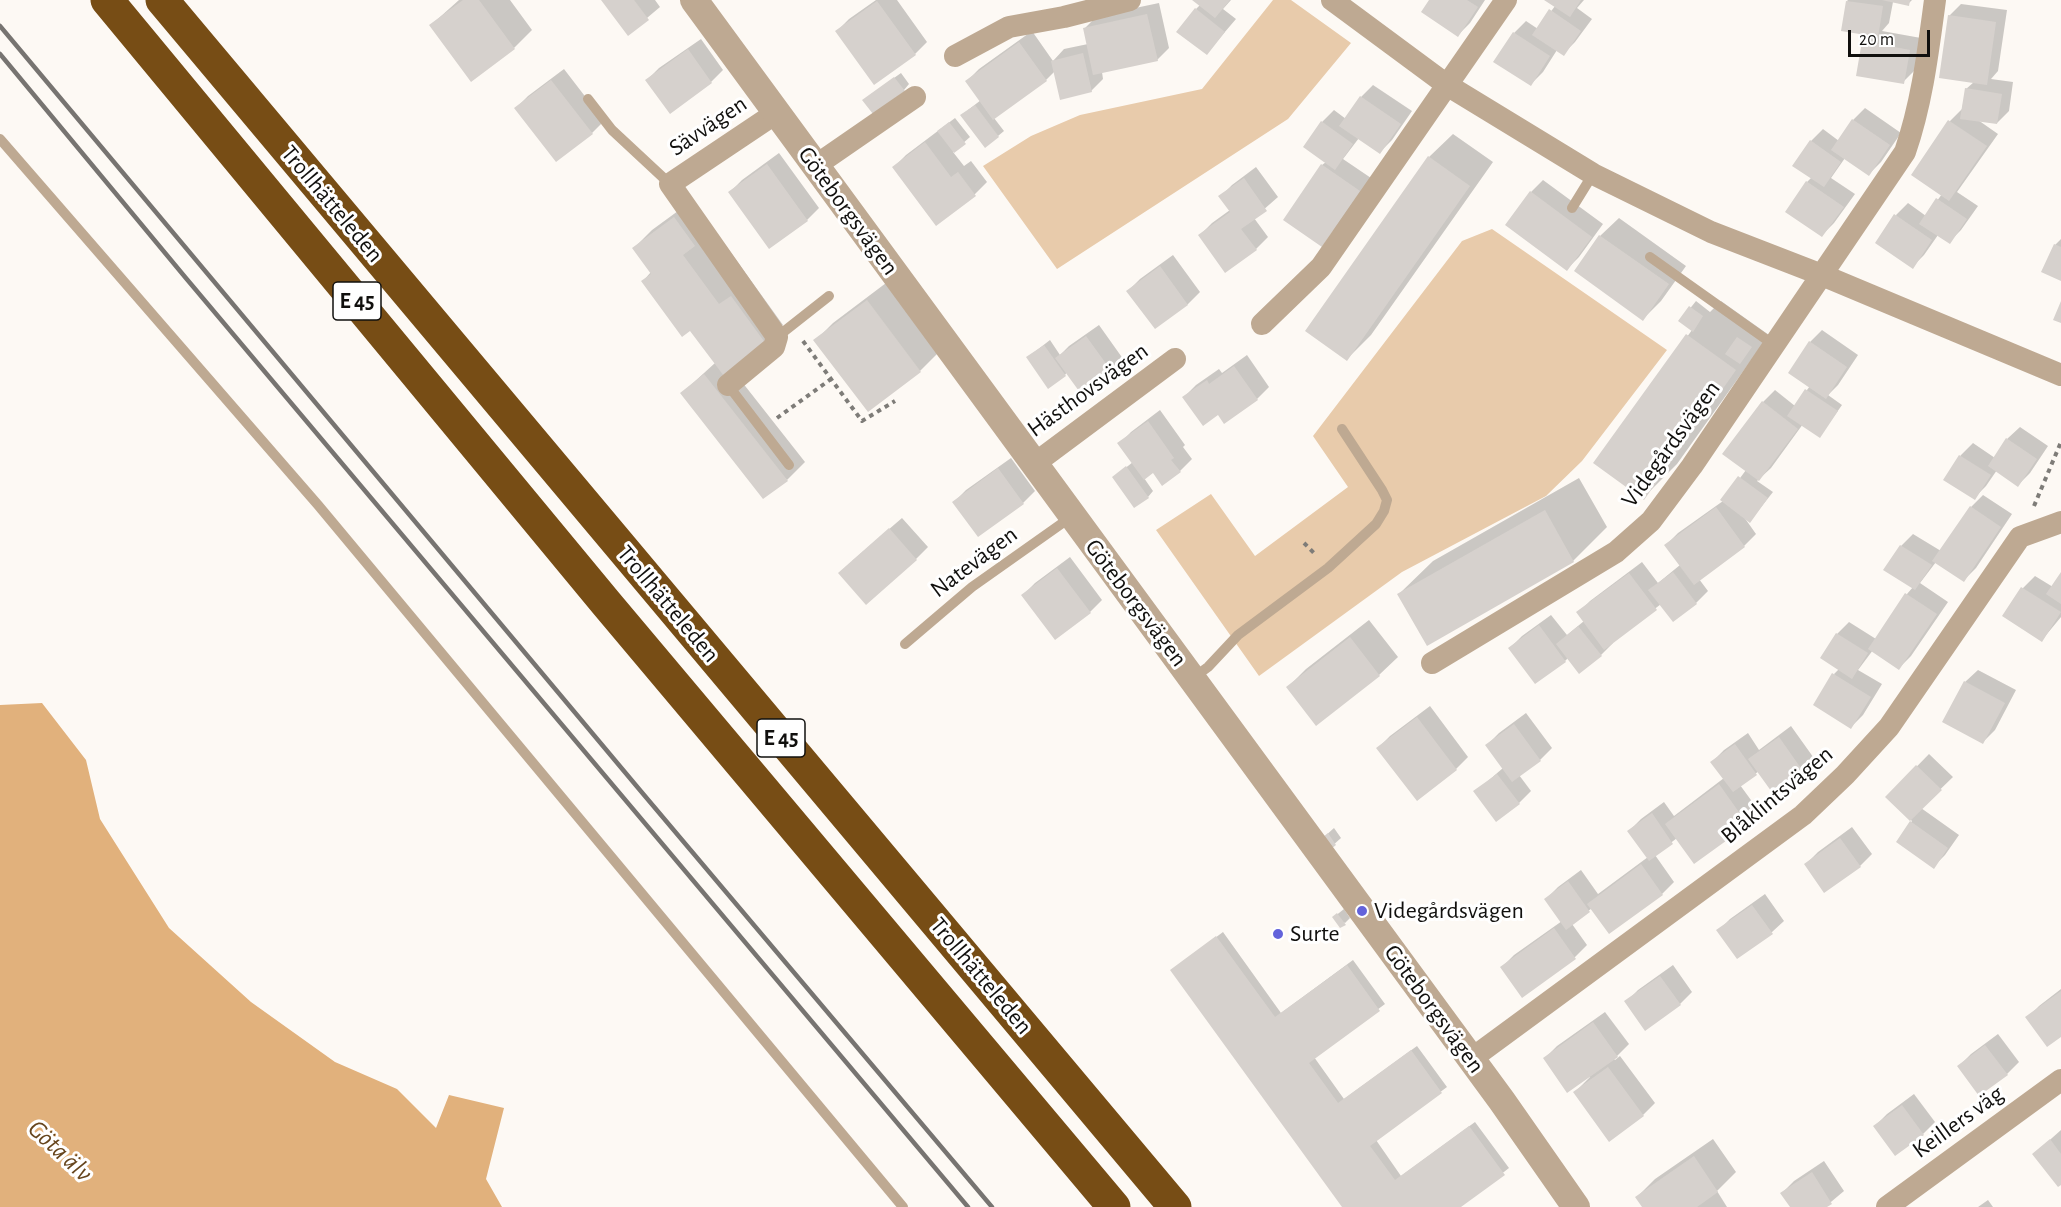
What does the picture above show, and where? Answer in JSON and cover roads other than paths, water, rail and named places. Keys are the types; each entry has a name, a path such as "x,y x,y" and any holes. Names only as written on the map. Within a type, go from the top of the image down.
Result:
{"highway":[{"name":"Trollhätteleden","path":"107,0 599,594 1114,1207"},
{"name":"Trollhätteleden","path":"162,0 1175,1207"}],"street":[{"name":"Göteborgsvägen","path":"693,0 1471,1059 1576,1207"},
{"path":"955,56 1009,27 1064,17 1130,0"},
{"path":"1332,0 1447,85 1593,174 1711,232 1822,275 2061,375"},
{"path":"1262,324 1321,267 1506,0"},
{"name":"Videgårdsvägen","path":"1432,663 1616,552 1651,521 1698,457 1905,152 1922,95 1935,0"},
{"path":"815,166 915,97"},
{"name":"Sävvägen","path":"670,184 776,113"},
{"path":"670,184 784,332 774,347 728,385"},
{"name":"Hästhovsvägen","path":"1034,464 1175,359"},
{"name":"Blåklintsvägen","path":"1471,1059 1803,815 1845,776 1889,727 2020,537 2061,522"},
{"name":"Keillers väg","path":"1887,1207 2061,1080"}],"lane":[{"path":"588,99 612,130 670,184"},
{"path":"0,139 318,505 903,1207"},
{"path":"1572,208 1593,174"},
{"path":"1650,257 1774,345"},
{"path":"784,332 830,296"},
{"path":"728,385 789,465"},
{"path":"1192,679 1208,667 1238,635 1328,568 1376,524 1384,512 1387,500 1382,490 1342,429"},
{"name":"Natevägen","path":"905,644 972,587 1072,516"}],"water":[{"name":"Göta älv","path":"42,703 86,760 100,819 169,928 251,1002 335,1062 397,1089 436,1128 449,1095 504,1108 486,1179 502,1207 0,1207 0,705"}],"railway":[{"path":"0,26 992,1207"},
{"path":"0,54 968,1207"}],"place":[{"name":"Videgårdsvägen","path":"1362,911"},
{"name":"Surte","path":"1278,934"}]}
